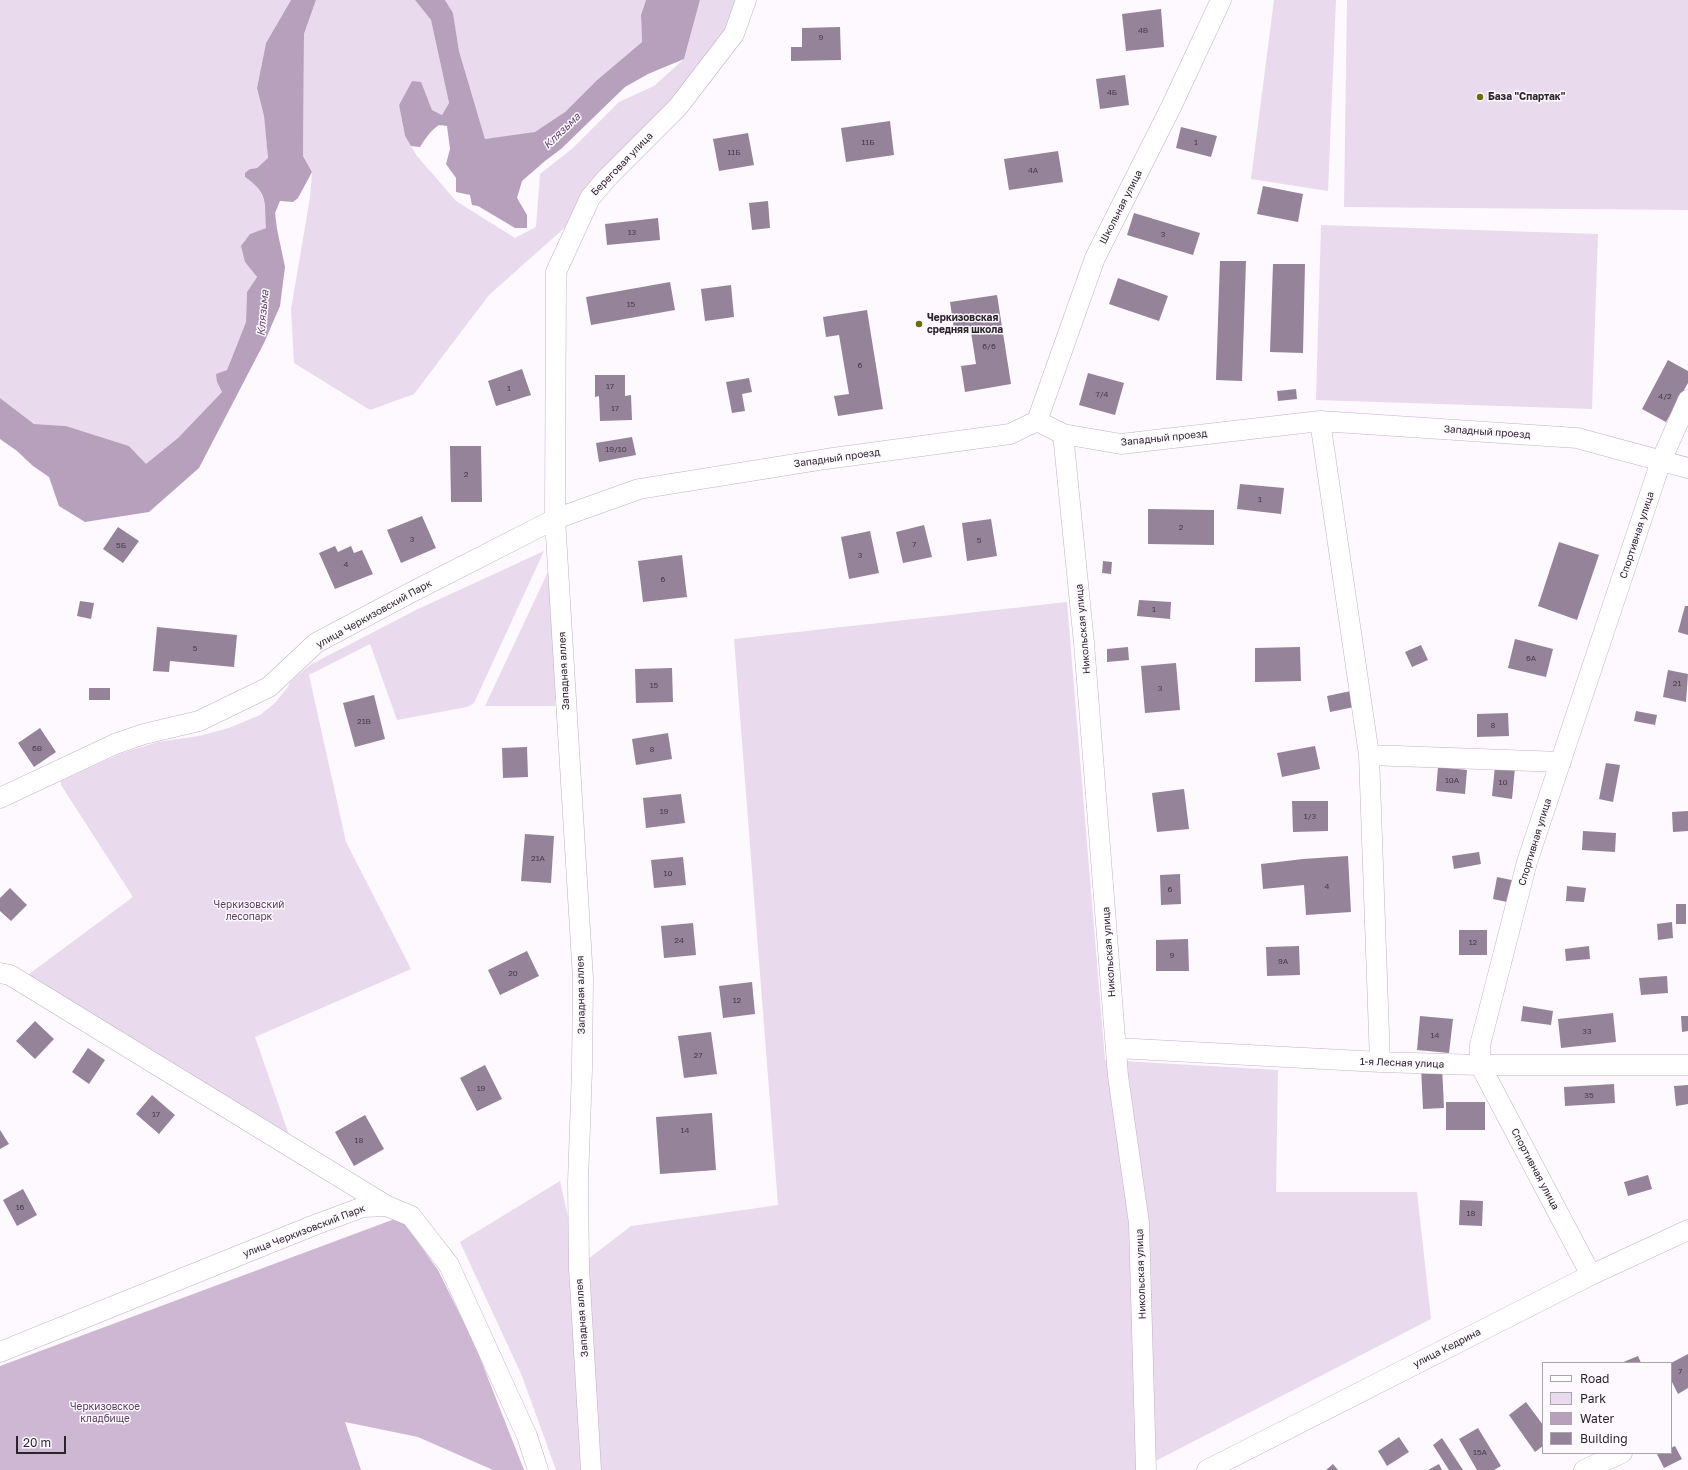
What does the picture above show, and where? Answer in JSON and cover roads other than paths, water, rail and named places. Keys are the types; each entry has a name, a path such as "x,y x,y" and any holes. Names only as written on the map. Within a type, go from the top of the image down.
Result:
{"street":[{"name":"Береговая улица","path":"555,519 556,272 590,198 605,180 678,107 734,34 746,0"},
{"name":"Школьная улица","path":"1037,421 1095,258 1172,106 1222,0"},
{"name":"Спортивная улица","path":"1591,1275 1480,1065 1480,1045 1528,862 1661,461 1688,400"},
{"name":"Западный проезд","path":"555,519 640,490 826,459 1010,434 1037,421 1063,434 1121,444 1320,421 1577,438 1688,468"},
{"path":"1320,421 1369,755 1380,1062"},
{"name":"Никольская улица","path":"1063,434 1084,643 1118,1076 1140,1223 1146,1470"},
{"name":"улица Черкизовский Парк","path":"0,798 115,744 144,734 199,721 269,687 316,643 555,519"},
{"name":"Западная аллея","path":"555,519 582,979 582,1069 578,1182 579,1267 591,1470"},
{"path":"1369,755 1561,762"},
{"path":"0,973 10,975 387,1206"},
{"name":"1-я Лесная улица","path":"1116,1048 1380,1062 1480,1065 1688,1065"},
{"name":"улица Черкизовский Парк","path":"0,1352 363,1207 387,1206 411,1216 449,1265 527,1436 538,1470"},
{"name":"улица Кедрина","path":"1207,1470 1591,1275 1688,1230"},
{"path":"1584,1470 1620,1454"}],"water":[{"name":"Клязьма","path":"291,0 316,0 304,34 303,156 312,172 298,198 293,202 280,201 275,213 285,267 280,306 264,343 199,468 149,512 85,522 59,506 49,477 0,439 0,398 34,424 66,426 129,446 146,464 178,438 222,392 217,382 216,374 227,370 246,322 247,292 257,277 245,262 241,246 250,234 266,228 265,204 262,193 245,177 245,173 250,169 257,168 268,158 264,116 257,88 266,43"},
{"name":"Клязьма","path":"415,0 445,0 453,13 459,51 485,139 535,132 565,112 596,81 642,42 641,15 646,0 700,0 684,59 648,74 625,87 561,149 522,181 517,198 527,215 527,228 515,228 478,206 472,205 470,195 456,192 456,178 446,164 450,149 447,126 439,125 436,127 428,135 420,147 411,146 405,136 399,105 412,81 421,82 432,110 442,115 449,103 431,20"}],"place":[{"name":"База \"Спартак\"","path":"1480,97"},
{"name":"Черкизовская средняя школа","path":"919,324"}],"park label":[{"name":"Черкизовский лесопарк","path":"249,910"},
{"name":"Черкизовское кладбище","path":"105,1412"}]}
